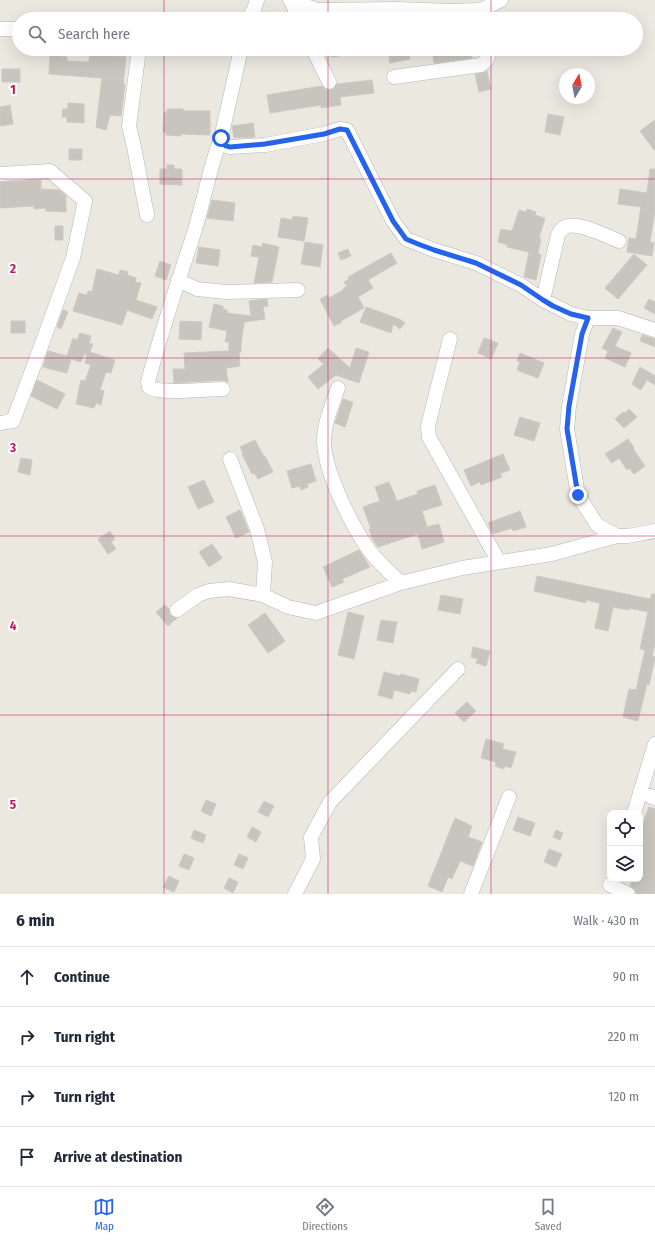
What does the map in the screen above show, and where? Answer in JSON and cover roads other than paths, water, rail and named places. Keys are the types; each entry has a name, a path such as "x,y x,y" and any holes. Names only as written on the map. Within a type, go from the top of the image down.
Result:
{"street":[{"path":"252,12 257,0"},
{"path":"487,12 502,0"},
{"path":"291,1 317,10 397,9 453,11 475,10 480,12"},
{"path":"291,1 296,12"},
{"path":"390,12 397,9"},
{"path":"0,29 12,29"},
{"path":"138,56 129,126 147,215"},
{"path":"223,389 167,391 152,389 149,387 148,382 178,280 194,233 210,169 221,138 239,56"},
{"path":"316,56 329,82"},
{"path":"394,76 482,65 488,60 489,56"},
{"path":"221,138 222,143 225,146 258,145 324,134 340,129 347,130 393,221 406,239 434,250 476,263 521,285 543,300 571,314 588,318 618,318 655,330"},
{"path":"0,174 50,171 85,200 73,258 34,367 13,421 0,423"},
{"path":"543,300 558,235 562,229 567,226 579,225 619,241"},
{"path":"178,280 197,289 226,292 298,290"},
{"path":"588,318 582,334 569,406 567,429 578,495 596,524 617,536"},
{"path":"450,339 428,426 429,437 499,562"},
{"path":"338,388 328,421 324,441 328,464 334,482 354,528 370,551 401,583"},
{"path":"230,459 258,529 265,562 263,595"},
{"path":"177,610 198,595 209,591 229,589 263,595 288,607 316,613 401,583 462,568 552,554 617,536 628,536 655,531"},
{"path":"295,894 313,859 311,837 330,802 458,669"},
{"path":"635,810 655,744"},
{"path":"640,792 655,798"},
{"path":"471,894 509,797"},
{"path":"610,886 628,894"}]}
